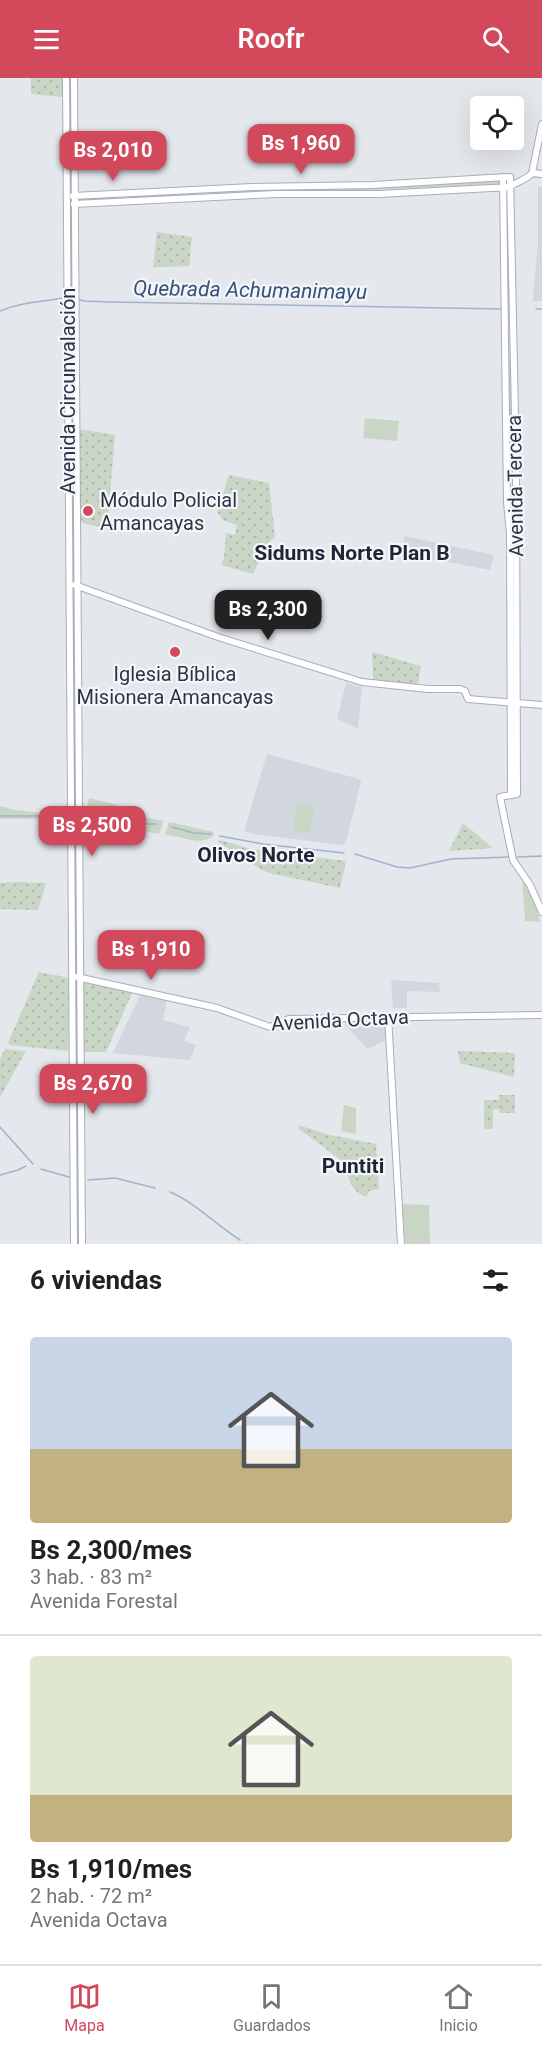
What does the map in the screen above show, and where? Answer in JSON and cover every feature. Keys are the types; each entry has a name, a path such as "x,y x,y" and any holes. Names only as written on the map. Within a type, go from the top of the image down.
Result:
{"main road":[{"name":"Avenida Circunvalación","path":"66,78 74,1244"},
{"name":"Avenida Circunvalación","path":"74,78 82,1244"},
{"path":"67,205 276,194 379,194 507,187 529,178 532,173 542,124"},
{"path":"532,173 542,174"},
{"path":"66,197 252,187 374,185 507,177 518,181"},
{"name":"Avenida Tercera","path":"507,177 516,462 514,794 500,797 513,860 530,885 542,912"},
{"path":"69,583 218,637 362,681 428,689 460,689 465,691 468,699 542,705"},
{"name":"Avenida Octava","path":"72,976 217,1008 270,1027 289,1019 542,1015"},
{"path":"388,1017 401,1244"}],"shaded area":[{"path":"538,187 542,187 542,301 533,301 538,241"},
{"path":"405,536 494,555 490,570 400,553"},
{"path":"346,683 362,687 358,729 337,719"},
{"path":"267,754 359,779 361,782 346,842 343,845 244,831"},
{"path":"391,980 439,983 440,992 407,991 407,1008 393,1008"},
{"path":"140,995 167,1000 163,1020 190,1027 184,1041 196,1045 190,1060 113,1053"},
{"path":"382,1021 386,1025 387,1040 367,1049 343,1022"}],"green space":[{"path":"31,78 63,78 63,94 61,97 31,94"},
{"path":"496,180 501,182 499,184 325,192 325,189"},
{"path":"157,232 192,237 189,266 153,267"},
{"path":"507,361 512,362 513,463 509,500"},
{"path":"365,418 399,421 397,441 363,438"},
{"path":"79,429 115,435 107,529 80,522"},
{"path":"229,475 269,483 275,537 269,542 253,574 221,565 224,558 226,533 235,535 237,525 223,520 217,512"},
{"path":"71,589 76,591 77,819 73,819"},
{"path":"372,652 421,666 418,683 413,685 375,681"},
{"path":"89,798 118,805 110,830 105,833 83,828"},
{"path":"297,803 314,806 309,833 293,830"},
{"path":"0,806 66,816 68,824 37,819 0,819"},
{"path":"121,813 164,821 159,834 128,828 115,831"},
{"path":"169,822 214,832 213,836 196,841 165,835"},
{"path":"463,823 493,848 449,851"},
{"path":"217,841 251,849 346,861 340,888 262,870"},
{"path":"522,877 534,900 540,922 525,921"},
{"path":"0,883 46,883 38,910 0,909"},
{"path":"39,972 69,978 68,1051 8,1043"},
{"path":"84,981 133,991 106,1052 84,1052"},
{"path":"5,1049 26,1051 0,1097 0,1059"},
{"path":"458,1051 515,1053 514,1077 460,1063"},
{"path":"499,1095 515,1095 515,1113 499,1113 499,1109 493,1109 493,1129 486,1129 484,1127 484,1100 499,1100"},
{"path":"344,1105 356,1108 356,1134 341,1131"},
{"path":"298,1125 330,1135 376,1144 379,1189 369,1191 366,1197 359,1193 351,1184 341,1160 299,1129"},
{"path":"402,1204 429,1205 430,1244 405,1244"}],"waterway":[{"name":"Quebrada Achumanimayu","path":"534,177 542,177"},
{"name":"Quebrada Achumanimayu","path":"0,311 23,304 64,298"},
{"name":"Quebrada Achumanimayu","path":"77,299 111,302 501,309"},
{"name":"Quebrada Achumanimayu","path":"536,309 542,309"},
{"path":"0,816 41,816 67,822"},
{"path":"81,823 110,827"},
{"path":"116,827 157,824"},
{"path":"172,827 194,833 211,834"},
{"path":"220,836 263,844 344,853"},
{"path":"355,854 397,867 410,868 451,859 510,857"},
{"path":"517,857 542,856"},
{"path":"0,1127 33,1164"},
{"path":"0,1175 26,1166"},
{"path":"41,1169 69,1177"},
{"path":"88,1180 115,1178 155,1188"},
{"path":"170,1192 189,1202 240,1240"}],"place":[{"name":"Módulo Policial Amancayas","path":"88,511"},
{"name":"Iglesia Bíblica Misionera Amancayas","path":"175,652"}],"district":[{"name":"Sidums Norte Plan B","path":"352,553"},
{"name":"Olivos Norte","path":"256,855"},
{"name":"Puntiti","path":"353,1166"}]}
